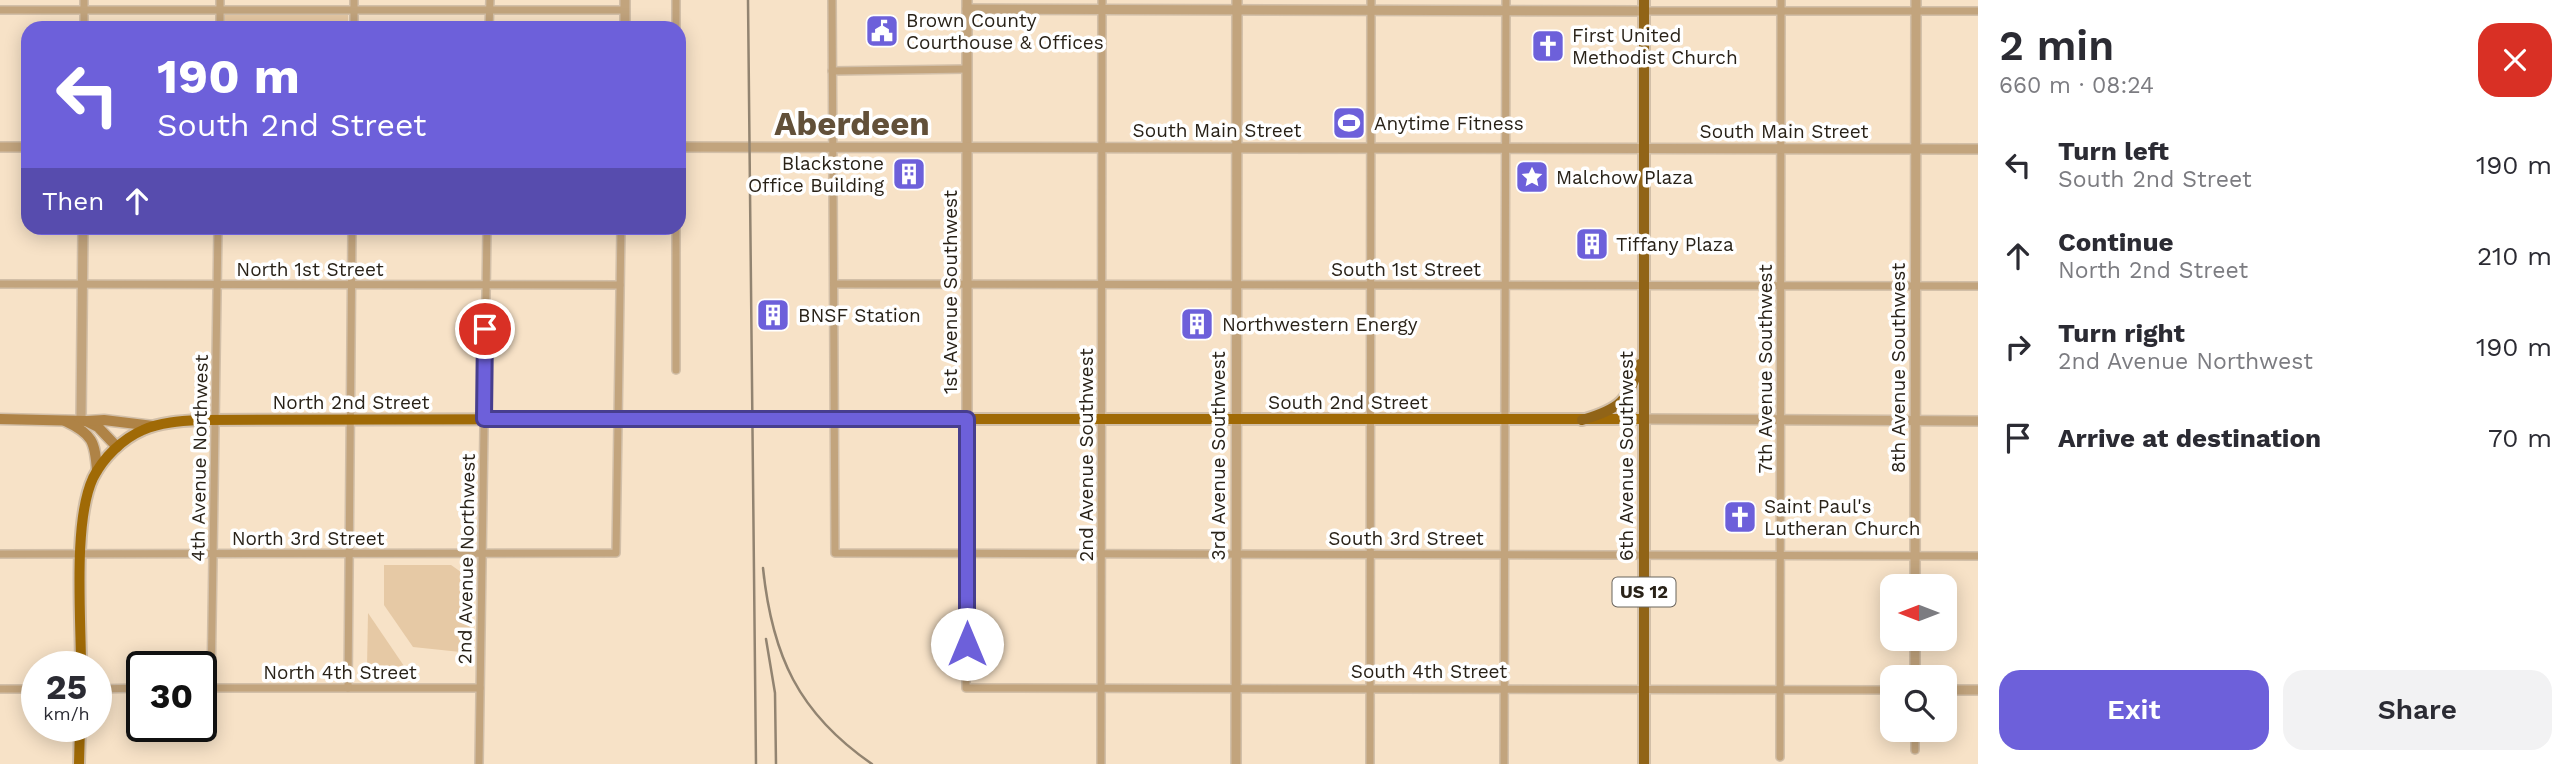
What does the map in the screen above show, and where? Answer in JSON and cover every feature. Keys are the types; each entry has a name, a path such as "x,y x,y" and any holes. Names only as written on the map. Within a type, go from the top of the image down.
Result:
{"highway":[{"name":"US 12","path":"1644,5 1644,149"},
{"name":"6th Avenue Southwest","path":"1644,149 1644,764"},
{"path":"1582,420 1611,410 1623,402 1635,380 1644,351"}],"main road":[{"path":"0,419 104,420 153,426"},
{"path":"62,419 76,426 91,439 96,451 97,471 86,502 81,554 81,651"},
{"name":"North 2nd Street","path":"97,471 117,447 136,433 153,426 182,421 718,419"},
{"name":"South 2nd Street","path":"718,419 1644,419"},
{"path":"84,421 105,432 117,447"},
{"path":"79,764 80,742"}],"street":[{"path":"84,0 84,21"},
{"path":"220,0 220,21"},
{"path":"354,0 354,21"},
{"path":"489,0 489,21"},
{"path":"676,0 676,21"},
{"path":"832,0 834,284"},
{"path":"1504,764 1506,0"},
{"name":"7th Avenue Southwest","path":"1780,0 1780,757"},
{"name":"8th Avenue Southwest","path":"1915,574 1916,0"},
{"path":"0,10 489,9 625,5"},
{"path":"967,5 1371,5 1506,11 1644,5 1780,11 1978,11"},
{"name":"1st Avenue Southwest","path":"966,688 967,5"},
{"name":"2nd Avenue Southwest","path":"1101,764 1102,5"},
{"name":"3rd Avenue Southwest","path":"1236,764 1237,5"},
{"path":"1370,764 1371,5"},
{"path":"832,71 967,69"},
{"path":"0,147 21,147"},
{"name":"South Main Street","path":"686,147 1978,149"},
{"path":"83,235 84,421"},
{"name":"4th Avenue Northwest","path":"212,651 218,235"},
{"path":"348,688 352,235"},
{"name":"2nd Avenue Northwest","path":"479,764 487,235"},
{"path":"620,285 621,235"},
{"path":"676,235 676,370"},
{"name":"North 1st Street","path":"0,284 620,285"},
{"name":"South 1st Street","path":"834,284 1978,286"},
{"name":"South 3rd Street","path":"834,284 835,553 1978,555"},
{"name":"North 3rd Street","path":"0,554 616,553 620,285"},
{"path":"82,393 87,412 104,420"},
{"name":"South 2nd Street","path":"1644,419 1978,421"},
{"name":"North 4th Street","path":"217,688 480,688"},
{"name":"South 4th Street","path":"966,688 1880,690"},
{"path":"0,689 21,689"},
{"path":"1957,690 1978,690"},
{"path":"1915,742 1915,750"}],"shaded area":[{"path":"224,15 348,15 348,21 224,21"},
{"path":"384,565 451,565 471,579 470,653 413,647 384,605"},
{"path":"368,613 404,666 367,667"}],"railway":[{"path":"748,0 756,764"},
{"path":"763,568 773,628 793,680 807,703 825,724 846,745 872,764"},
{"path":"766,639 775,693 776,764"}],"place":[{"name":"Brown County Courthouse & Offices","path":"882,31"},
{"name":"First United Methodist Church","path":"1548,46"},
{"name":"Anytime Fitness","path":"1349,123"},
{"name":"Blackstone Office Building","path":"909,174"},
{"name":"Malchow Plaza","path":"1532,177"},
{"name":"Tiffany Plaza","path":"1592,244"},
{"name":"BNSF Station","path":"773,315"},
{"name":"Northwestern Energy","path":"1197,324"},
{"name":"Saint Paul's Lutheran Church","path":"1740,517"}],"district":[{"name":"Aberdeen","path":"852,123"}],"route":[{"path":"485,329 484,419 967,419 967,644"}]}
